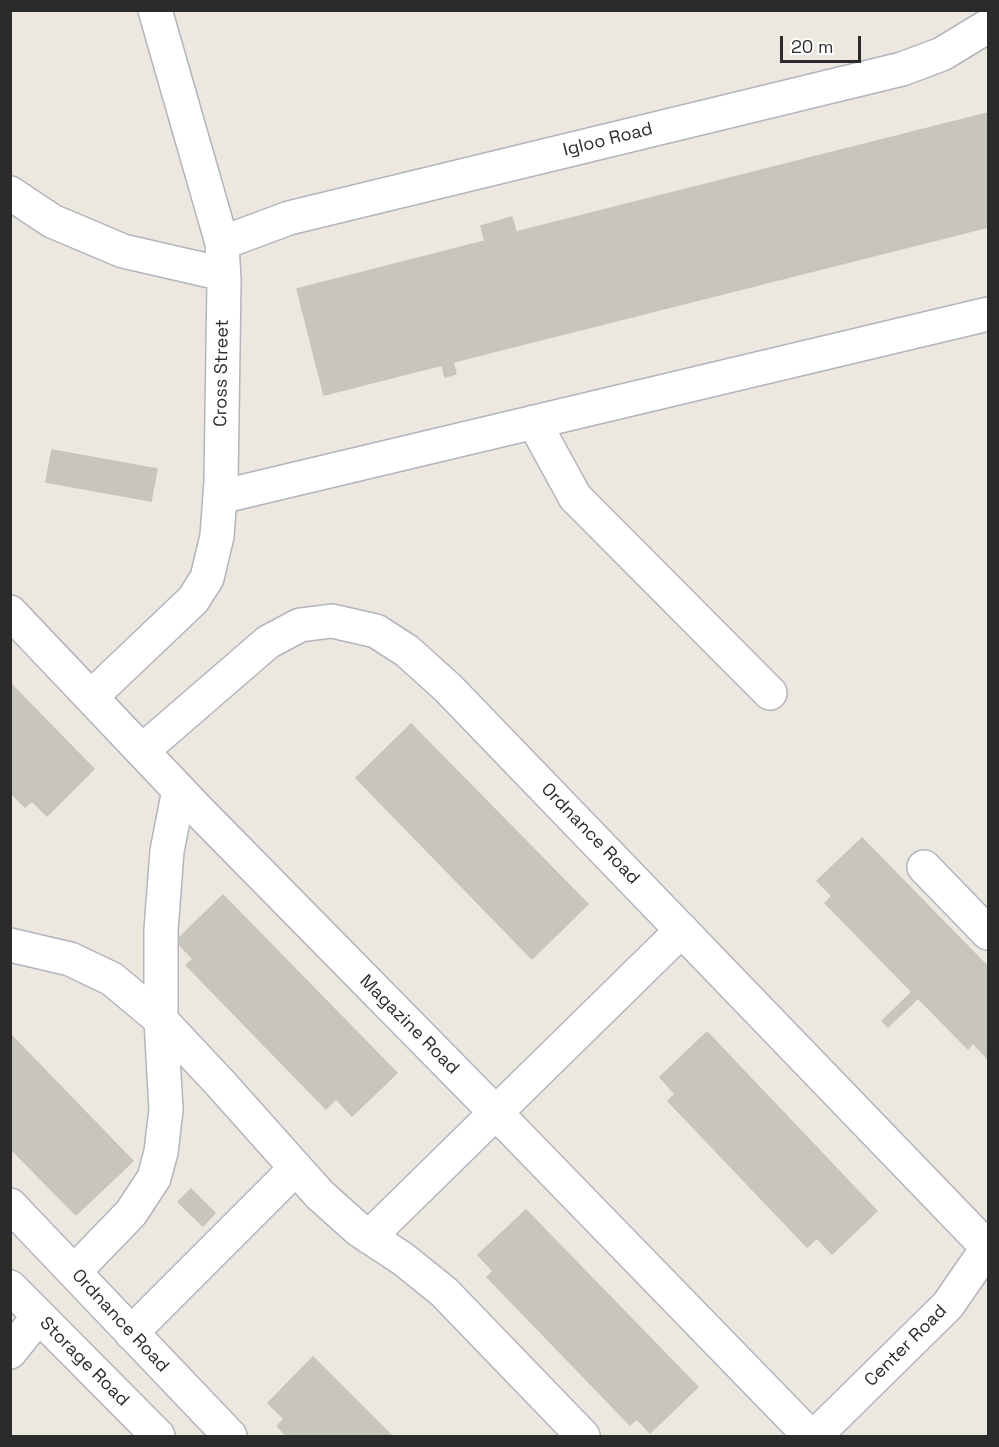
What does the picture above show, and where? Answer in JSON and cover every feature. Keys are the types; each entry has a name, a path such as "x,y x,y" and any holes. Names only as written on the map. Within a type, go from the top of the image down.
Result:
{"street":[{"name":"Cross Street","path":"92,696 193,600 207,578 217,536 220,497 223,258 155,10"},
{"name":"Igloo Road","path":"223,258 289,218 902,69 942,54 988,26"},
{"path":"10,193 52,221 123,251 223,258"},
{"path":"220,497 988,314"},
{"path":"534,422 575,497 770,693"},
{"name":"Magazine Road","path":"10,612 179,790 810,1437"},
{"name":"Ordnance Road","path":"142,750 268,642 300,625 332,621 376,631 407,651 448,688 988,1248"},
{"path":"74,1272 131,1213 154,1178 161,1152 165,1110 161,1020 161,930 167,851 179,790"},
{"path":"924,867 988,933"},
{"path":"369,1237 682,930"},
{"path":"10,945 70,959 112,979 161,1020 320,1195 369,1237 403,1259 444,1292 583,1437"},
{"path":"131,1333 296,1168"},
{"name":"Ordnance Road","path":"10,1205 230,1437"},
{"name":"Center Road","path":"815,1437 948,1305 988,1248"},
{"name":"Storage Road","path":"10,1287 158,1437"},
{"path":"10,1352 39,1316"}],"building":[{"path":"988,113 988,227 453,362 456,374 445,377 442,365 324,395 297,289 485,241 481,226 512,217 516,232"},
{"path":"52,450 157,469 151,501 46,482"},
{"path":"10,683 94,769 47,816 32,801 25,807 10,792"},
{"path":"411,724 588,904 532,959 356,778"},
{"path":"862,838 988,967 988,1059 973,1043 968,1049 918,998 888,1027 882,1021 912,992 825,903 832,896 817,881"},
{"path":"223,895 397,1073 352,1116 336,1099 326,1109 186,965 193,959 176,941"},
{"path":"707,1032 877,1211 832,1254 817,1238 807,1247 668,1101 675,1094 660,1077"},
{"path":"10,1034 133,1161 76,1215 10,1148"},
{"path":"191,1189 215,1213 203,1226 178,1202"},
{"path":"526,1210 698,1387 650,1433 637,1419 630,1425 487,1277 493,1271 478,1255"},
{"path":"313,1357 392,1436 287,1436 277,1426 284,1419 268,1403"}]}
